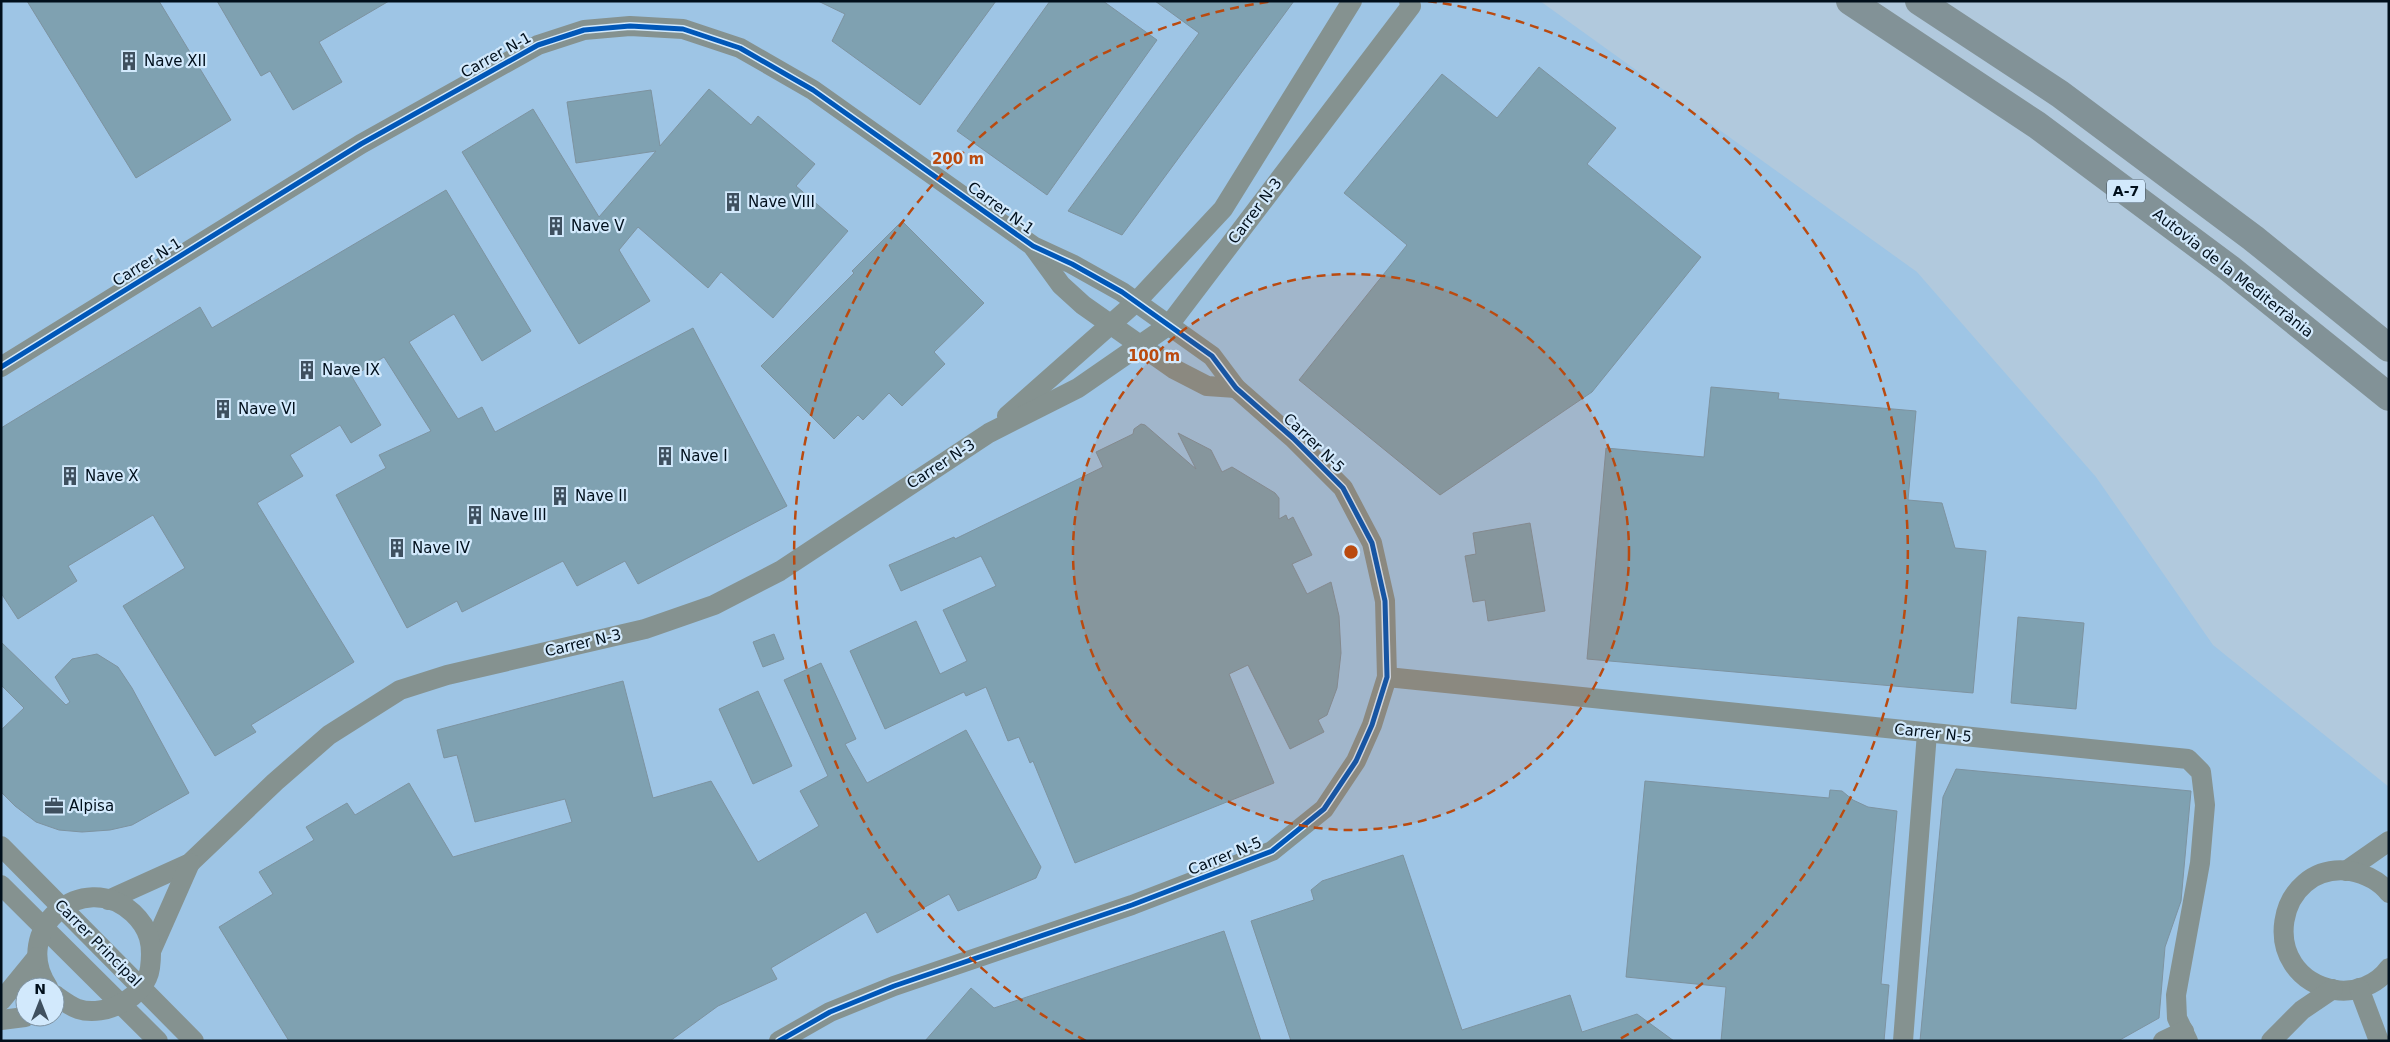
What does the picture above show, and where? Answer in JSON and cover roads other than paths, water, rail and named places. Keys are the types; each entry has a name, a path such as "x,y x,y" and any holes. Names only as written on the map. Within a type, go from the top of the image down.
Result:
{"highway":[{"name":"Autovia de la Mediterrània","path":"1850,1 2045,131 2229,268 2389,397"},
{"name":"A-7","path":"1919,1 2060,94 2253,238 2389,348"}],"street":[{"name":"Carrer N-3","path":"989,433 1136,302 1223,209 1352,1"},
{"name":"Carrer N-3","path":"190,863 275,782 329,735 400,690 447,675 645,629 714,604 780,571 989,433 1078,388 1169,325 1411,6 1409,1"},
{"name":"Carrer N-1","path":"1,368 361,144 538,45 584,30 630,26 683,29 740,48 813,90 1033,246 1072,264 1136,302 1169,325 1212,356 1236,388"},
{"name":"Carrer N-1","path":"1033,246 1061,284 1083,305 1174,369 1207,386 1236,388"},
{"name":"Carrer N-5","path":"779,1041 830,1012 894,986 1132,905 1272,851 1324,810 1350,769 1372,725 1387,677 1385,601 1372,543 1343,488 1293,438 1236,388"},
{"name":"Carrer N-5","path":"1387,677 2188,760 2201,772 2205,806 2200,863 2176,995 2177,1018 2186,1036"},
{"path":"1903,1041 1927,733"},
{"path":"2346,871 2389,841"},
{"name":"Carrer Principal","path":"1,846 194,1041"},
{"path":"108,900 190,863"},
{"path":"65,1011 78,1009 99,1011 121,1004 134,996 149,973 152,949 190,863"},
{"path":"2389,892 2382,885 2362,873 2346,871 2318,876 2299,889 2285,912 2283,938 2290,960 2303,976 2321,987 2344,991 2367,986 2384,976 2389,968"},
{"name":"Carrer Principal","path":"1,884 158,1041"},
{"path":"42,977 37,957 40,935 54,912 75,900 95,896 121,903 143,923 152,949"},
{"path":"1,1001 37,957"},
{"path":"2297,969 2302,1010"},
{"path":"2358,988 2379,1041"},
{"path":"2271,1041 2302,1010 2333,989"},
{"path":"65,1001 78,1009"},
{"path":"1,1020 15,1018"},
{"path":"2162,1041 2186,1036"}],"place":[{"name":"Nave XII","path":"129,61"},
{"name":"Nave VIII","path":"733,202"},
{"name":"Nave V","path":"556,226"},
{"name":"Nave IX","path":"307,370"},
{"name":"Nave VI","path":"223,409"},
{"name":"Nave I","path":"665,456"},
{"name":"Nave X","path":"70,476"},
{"name":"Nave II","path":"560,496"},
{"name":"Nave III","path":"475,515"},
{"name":"Nave IV","path":"397,548"},
{"name":"Alpisa","path":"54,806"}]}
